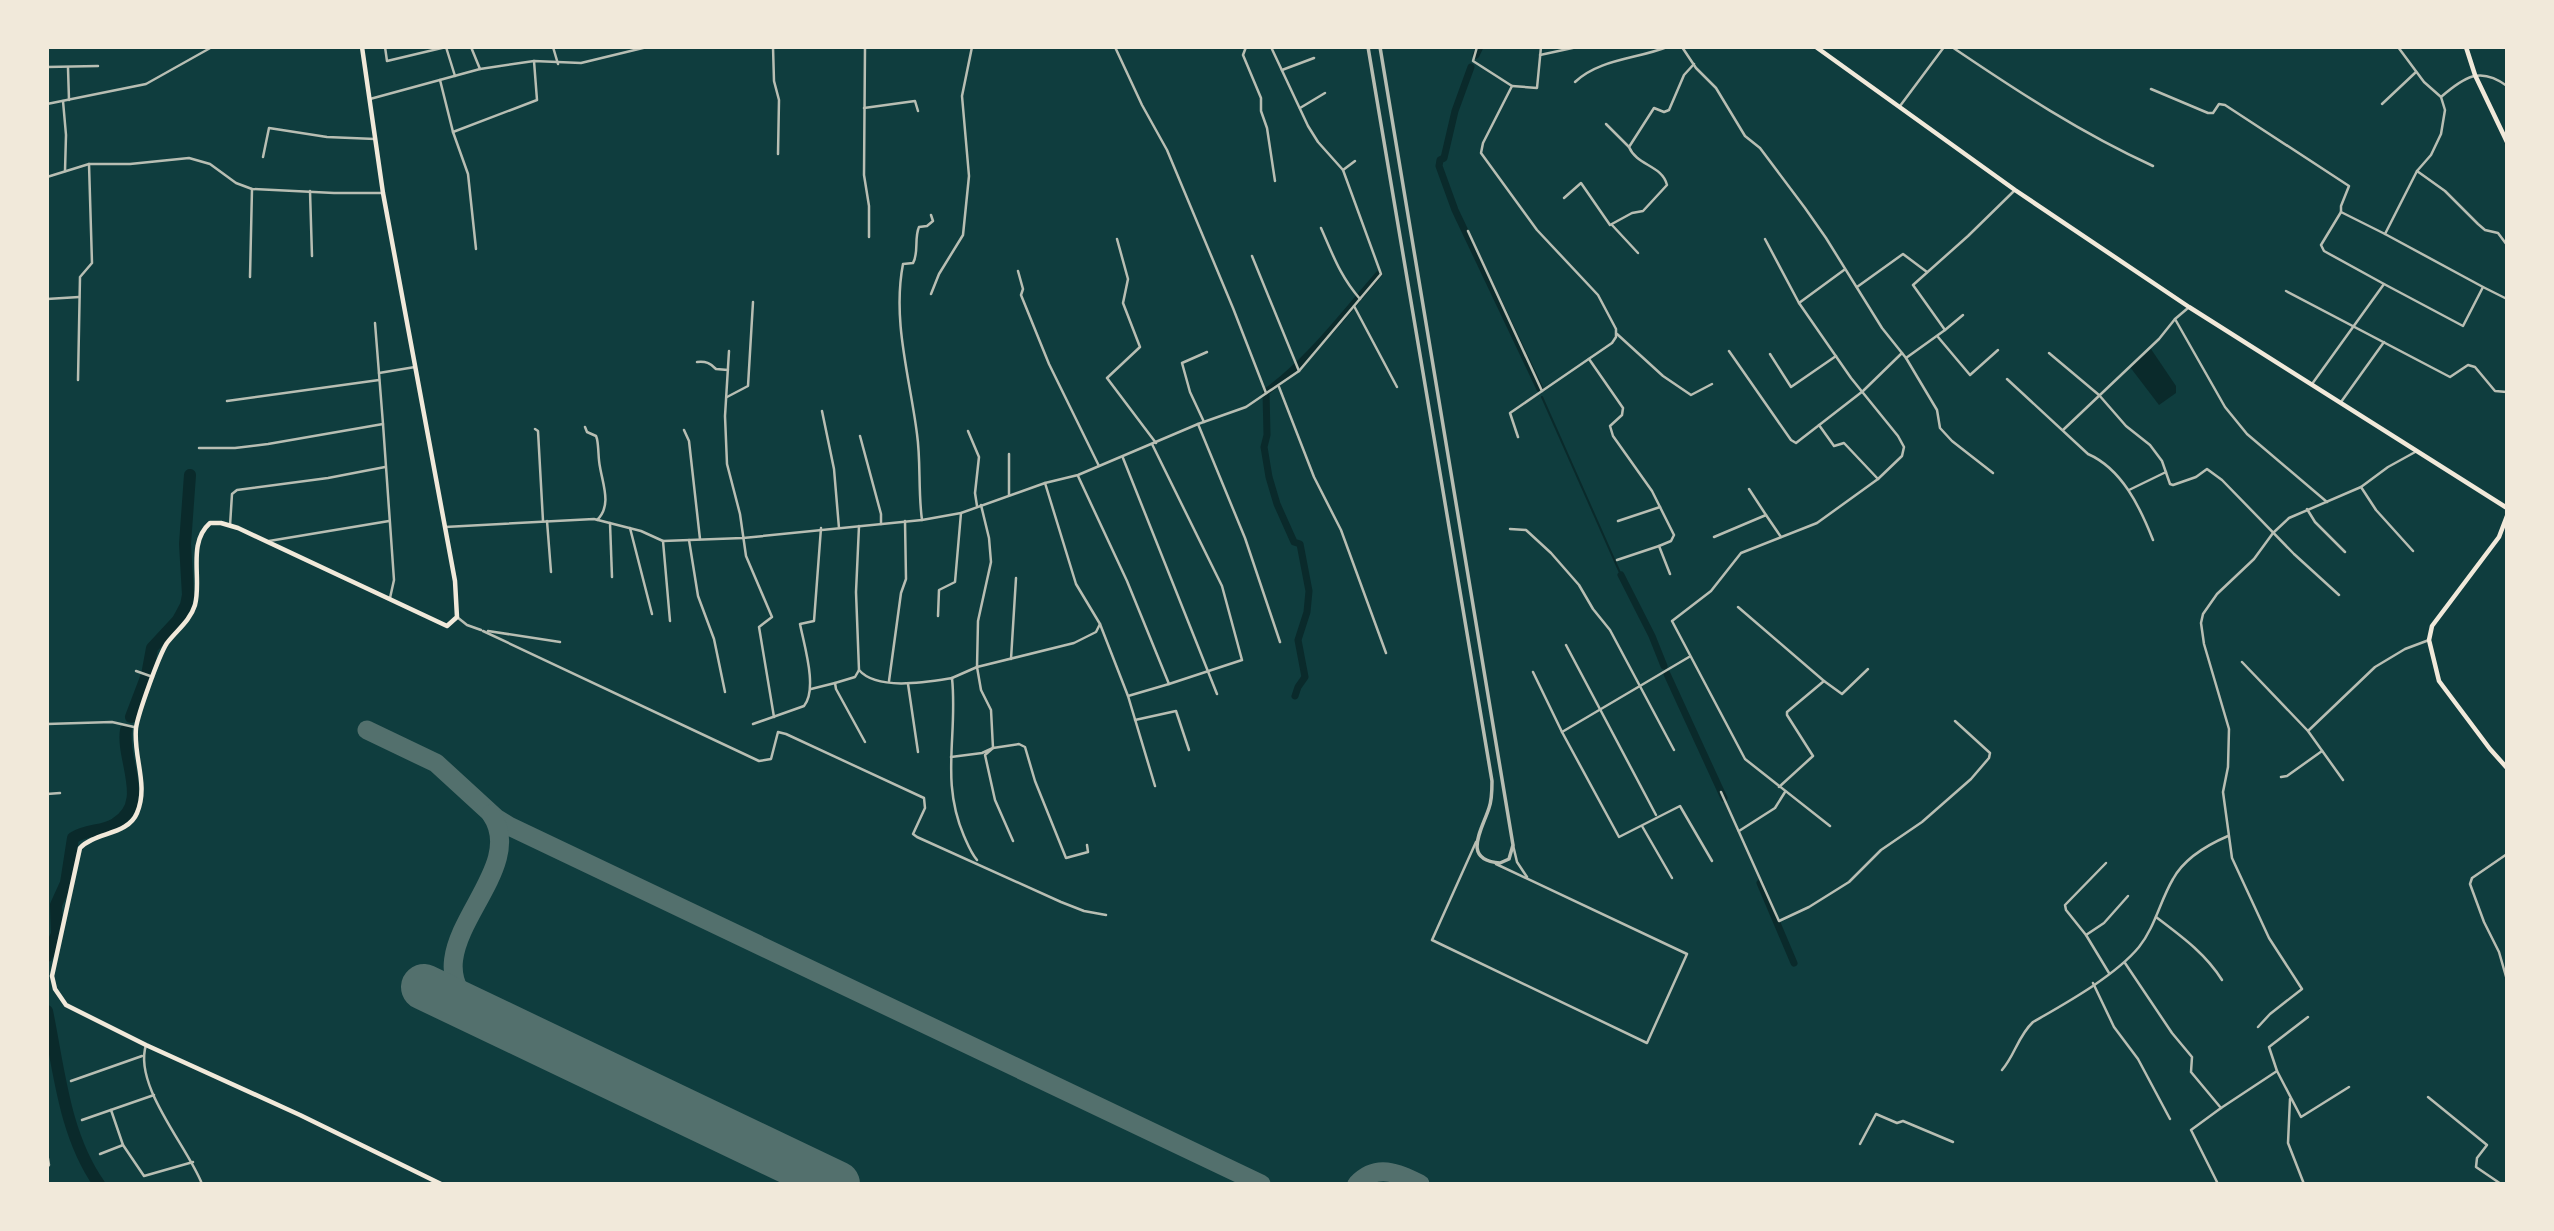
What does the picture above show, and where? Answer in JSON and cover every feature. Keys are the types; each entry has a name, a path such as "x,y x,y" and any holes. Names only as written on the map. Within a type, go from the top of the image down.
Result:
{"main road":[{"path":"362,47 383,192 446,527 455,582 457,617 447,626 230,526 209,523 203,529 196,557 195,603 190,617 167,643 159,659 136,727 136,752 142,792 136,816 122,828 85,842 80,848 52,976 55,989 66,1005 442,1184"},
{"path":"1816,47 2015,190 2189,307 2507,508"},
{"path":"2466,47 2475,75 2507,142"},
{"path":"2507,516 2499,537 2432,626 2429,640 2438,681 2507,768"}],"street":[{"path":"47,104 146,84 212,47"},
{"path":"385,47 387,61 446,47 455,76"},
{"path":"471,47 480,69"},
{"path":"553,47 558,64"},
{"path":"369,99 480,69 534,61 581,63 647,47"},
{"path":"772,47 774,81 779,100 778,154"},
{"path":"865,47 864,174 869,206 869,237"},
{"path":"931,294 939,274 963,234 969,176 962,96 972,47"},
{"path":"1115,47 1167,150 1266,394"},
{"path":"1246,47 1243,55 1261,98 1261,111 1267,128 1275,181"},
{"path":"446,527 597,520 630,528 663,541 743,538 821,528 922,520 961,513 1045,483 1078,475 1198,424 1246,407 1299,371 1381,274 1343,170 1318,142 1271,47"},
{"path":"1368,47 1492,781 1490,805 1478,837 1432,940 1647,1043 1687,954 1472,852"},
{"path":"1380,47 1513,845 1519,867 1533,881"},
{"path":"1477,47 1473,61 1512,86 1537,88 1541,47"},
{"path":"1539,55 1577,47"},
{"path":"1575,82 1583,74 1617,60 1667,47"},
{"path":"1682,47 1716,88 1745,136 1760,148 1826,238 1882,328 1906,358 1937,410 1940,428 1952,441 1993,472"},
{"path":"1900,106 1944,47"},
{"path":"1952,47 2005,80 2019,93 2057,113 2094,138 2152,166"},
{"path":"2385,234 2417,171 2431,155 2441,134 2445,110 2441,96 2416,72 2398,47"},
{"path":"1282,70 1314,58"},
{"path":"453,132 537,100 534,61"},
{"path":"1629,147 1654,108 1664,112 1668,110 1684,75 1694,64"},
{"path":"47,67 98,66"},
{"path":"68,67 69,100"},
{"path":"2382,104 2416,72"},
{"path":"2441,96 2475,75 2489,76 2507,86"},
{"path":"440,80 453,132 468,174 476,249"},
{"path":"1512,86 1483,143 1481,153 1537,230 1598,295 1617,334 1663,376 1691,395 1712,384"},
{"path":"2151,89 2206,113 2213,113 2219,104 2225,105 2349,186 2341,212 2321,248 2323,251 2463,326 2483,287"},
{"path":"1300,108 1325,93"},
{"path":"63,101 65,171"},
{"path":"864,108 915,101 918,111"},
{"path":"1606,124 1629,147 1630,152 1663,173 1667,186 1643,211 1632,213 1612,225"},
{"path":"263,157 269,128 327,137 375,139"},
{"path":"47,177 89,164 197,159 252,190 334,194 383,192"},
{"path":"1343,170 1355,161"},
{"path":"78,380 80,277 92,263 89,164"},
{"path":"2417,171 2445,191 2485,230 2498,233 2507,245"},
{"path":"1564,198 1581,183 1612,225 1638,253"},
{"path":"250,277 252,190"},
{"path":"1945,330 1913,285 2015,190"},
{"path":"310,191 312,256"},
{"path":"2341,212 2507,299"},
{"path":"922,520 918,437 907,377 900,298 903,264 913,263 916,258 917,231 919,227 927,226 933,221 931,215"},
{"path":"1321,228 1343,280 1360,299"},
{"path":"1468,231 1542,391"},
{"path":"1117,239 1128,279 1123,303 1140,346 1107,378 1154,444 1222,586 1242,660 1128,696"},
{"path":"1765,239 1799,303 1904,447 1902,456 1878,479 1817,523 1741,553 1711,591 1672,621 1745,759 1830,826"},
{"path":"1856,288 1903,254 1927,272"},
{"path":"1252,256 1299,371"},
{"path":"1799,303 1844,270"},
{"path":"1018,271 1023,289 1021,295 1043,351 1099,466"},
{"path":"2312,384 2384,284"},
{"path":"2286,291 2451,377 2468,365 2475,367 2496,391 2507,393"},
{"path":"47,299 80,297"},
{"path":"727,397 748,386 753,302"},
{"path":"1354,306 1397,387"},
{"path":"2063,430 2189,307"},
{"path":"1906,358 1938,337 1963,315"},
{"path":"2175,319 2225,407 2248,433 2327,502"},
{"path":"375,323 394,580 390,598"},
{"path":"1518,437 1510,413 1612,343 1617,334"},
{"path":"1938,337 1970,375 1998,350"},
{"path":"2341,402 2384,342"},
{"path":"729,351 725,416 727,464 746,556 772,617 759,627 775,717"},
{"path":"1730,351 1791,440 1796,443 1863,391 1902,353"},
{"path":"1204,422 1190,391 1182,363 1207,352"},
{"path":"1770,354 1791,387 1836,356"},
{"path":"2049,354 2098,395 2126,426 2150,444 2162,461 2173,485 2207,470 2222,480 2339,595"},
{"path":"1590,359 1623,408 1622,415 1610,426 1613,436 1652,491 1674,535 1671,541 1617,560"},
{"path":"697,362 704,361 716,369 728,370"},
{"path":"379,373 415,367"},
{"path":"2007,379 2088,454 2101,459 2129,490 2154,540"},
{"path":"227,401 379,380"},
{"path":"1279,387 1314,477 1341,530 1386,653"},
{"path":"822,411 834,469 839,528"},
{"path":"199,448 268,444 383,424"},
{"path":"1198,424 1245,538 1280,642"},
{"path":"1819,425 1834,446 1844,443 1878,479"},
{"path":"584,427 587,432 596,436 606,492 603,511 597,520"},
{"path":"535,429 538,431 551,572"},
{"path":"684,430 689,441 700,540"},
{"path":"968,431 979,457 975,493 989,538 991,562 978,621 977,667 981,690 991,710 993,748"},
{"path":"860,436 881,514 881,524"},
{"path":"2258,1027 2302,989 2258,917 2232,858 2223,792 2228,767 2229,729 2204,644 2201,623 2203,614 2217,594 2254,559 2273,533 2289,518 2361,488 2388,467 2417,451"},
{"path":"1009,495 1010,454"},
{"path":"1123,458 1217,694"},
{"path":"230,526 232,494 237,490 328,478 385,467"},
{"path":"2129,490 2166,472"},
{"path":"1078,475 1127,582 1169,684"},
{"path":"1045,483 1076,583 1100,624 1128,696 1155,786"},
{"path":"2361,488 2376,510 2413,551"},
{"path":"1749,489 1781,537"},
{"path":"1618,521 1660,507"},
{"path":"2307,509 2315,522 2345,552"},
{"path":"938,616 939,590 954,582 961,513"},
{"path":"1714,537 1766,515"},
{"path":"265,542 389,521"},
{"path":"889,681 901,593 906,579 905,521"},
{"path":"610,523 612,577"},
{"path":"811,689 855,677 859,670 856,592 859,527"},
{"path":"630,528 652,614"},
{"path":"753,723 804,706 809,700 811,689 800,624 814,621 821,528"},
{"path":"1510,529 1526,530 1551,553 1578,585 1610,630 1674,750"},
{"path":"689,540 698,596 713,639 726,692"},
{"path":"663,541 670,621"},
{"path":"1659,545 1670,574"},
{"path":"1011,659 1016,578"},
{"path":"1738,607 1842,694 1868,668"},
{"path":"457,617 467,625 763,762 771,759 778,732 786,734 924,798 925,808 914,834 916,838 1060,902 1084,911 1106,915"},
{"path":"859,670 865,677 908,684 952,678 977,667 1074,643 1096,632 1100,624"},
{"path":"483,631 560,642"},
{"path":"2308,731 2375,667 2405,649 2429,640"},
{"path":"1566,645 1656,817"},
{"path":"1562,732 1689,657"},
{"path":"2242,662 2308,731 2343,780"},
{"path":"136,671 153,677"},
{"path":"1533,672 1619,837 1677,806 1681,807 1712,860"},
{"path":"952,678 950,790 962,831 972,855 977,860"},
{"path":"1779,787 1813,756 1787,712 1824,681"},
{"path":"835,683 843,704 865,742"},
{"path":"908,684 918,752"},
{"path":"1135,720 1176,710 1189,750"},
{"path":"1721,792 1779,921 1839,889 1881,850 1922,822 1980,768 1990,753 1955,720"},
{"path":"47,724 112,722 136,727"},
{"path":"951,757 1019,744 1025,747 1035,781 1066,858 1088,852 1087,845"},
{"path":"993,748 985,755 995,800 1013,841"},
{"path":"2281,778 2322,751"},
{"path":"1739,831 1769,813 1785,792"},
{"path":"47,793 60,793"},
{"path":"1642,826 1672,878"},
{"path":"2002,1070 2013,1058 2022,1033 2034,1022 2124,962 2141,944 2173,877 2195,855 2228,836"},
{"path":"1478,837 1477,848 1488,860 1505,862 1512,855 1513,845"},
{"path":"2507,854 2472,878 2470,884 2499,952 2507,980"},
{"path":"2106,863 2065,905 2109,973"},
{"path":"2086,936 2104,923 2128,896"},
{"path":"2156,917 2186,939 2209,961 2222,980"},
{"path":"2124,962 2172,1033 2192,1057 2191,1072 2221,1108"},
{"path":"2093,983 2114,1027 2138,1059 2170,1119"},
{"path":"2308,1017 2269,1047 2277,1072 2301,1117 2349,1087"},
{"path":"146,1045 142,1056 155,1095 173,1133 193,1161 202,1184"},
{"path":"71,1081 142,1056"},
{"path":"2218,1184 2191,1130 2277,1072"},
{"path":"82,1120 155,1095"},
{"path":"2290,1097 2288,1143 2304,1184"},
{"path":"2428,1097 2487,1145 2477,1158 2476,1167 2501,1184"},
{"path":"111,1110 123,1145 144,1176 193,1161"},
{"path":"1860,1144 1876,1114 1897,1123 1903,1121 1953,1142"},
{"path":"100,1154 123,1145"},
{"path":"47,1153 47,1167"}],"water":[{"path":"2151,349 2176,386 2176,393 2159,405 2130,367"}],"waterway":[{"path":"1476,55 1480,47"},
{"path":"1471,67 1455,111 1444,158 1440,160 1439,166 1455,210 1540,389"},
{"path":"1295,696 1305,677 1298,640 1307,612 1309,591 1300,544 1294,542 1277,504 1269,477 1264,447 1267,435 1266,392 1312,351 1379,274"},
{"path":"1542,397 1621,575"},
{"path":"131,717 147,675 152,648 178,620 186,605 188,595 185,544 190,475"},
{"path":"1621,575 1664,666"},
{"path":"1667,674 1724,798"},
{"path":"47,956 57,934 56,905 66,883 73,838 115,824 126,815 131,805 133,793 126,730"},
{"path":"1760,883 1794,963"},
{"path":"47,1011 70,1123 87,1165 99,1184"}],"taxiway":[{"path":"367,730 436,763 496,818 509,826 1261,1184"},
{"path":"479,1013 458,989 453,964 459,939 496,863 500,838 491,814"},
{"path":"1357,1184 1380,1172 1403,1176 1420,1184"}],"runway":[{"path":"424,987 837,1184"}]}
